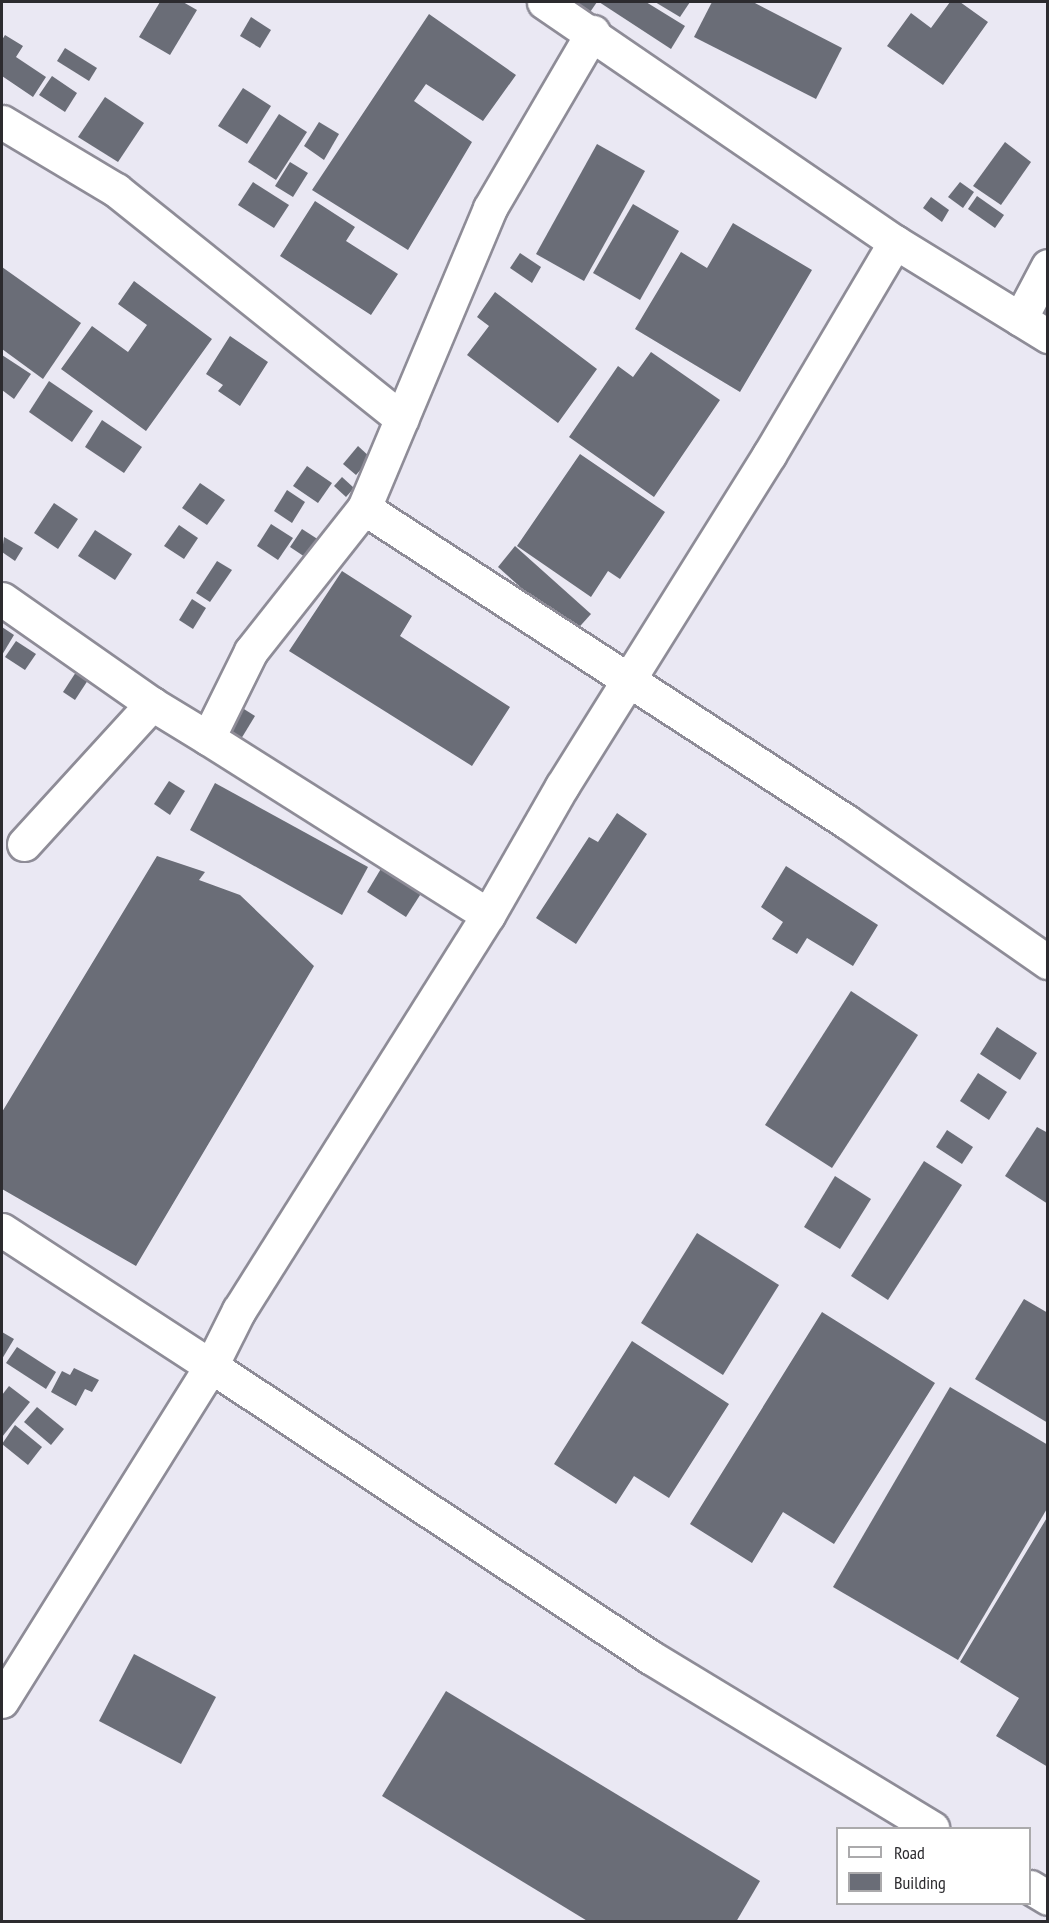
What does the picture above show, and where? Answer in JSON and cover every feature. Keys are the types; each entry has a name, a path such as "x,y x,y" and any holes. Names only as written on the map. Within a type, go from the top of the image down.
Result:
{"street":[{"path":"544,2 593,32 895,242 1047,336"},
{"path":"208,738 251,651 364,508 490,208 593,32"},
{"path":"2,122 116,190 402,419"},
{"path":"2,1701 211,1366 239,1310 488,915 562,786 769,455 895,242"},
{"path":"1020,319 1047,267"},
{"path":"364,508 847,822 1047,962"},
{"path":"2,599 152,704 488,915"},
{"path":"24,844 152,704"},
{"path":"2,1230 650,1657 930,1827"},
{"path":"1031,1888 1047,1898"}],"building":[{"path":"160,2 183,2 197,10 170,55 139,37"},
{"path":"574,2 597,2 586,18 570,8"},
{"path":"599,2 646,2 685,26 671,49"},
{"path":"655,2 690,2 680,17"},
{"path":"712,2 753,2 842,48 816,99 694,37"},
{"path":"950,2 960,2 988,22 943,85 887,46 911,13 931,28"},
{"path":"429,14 516,75 483,121 426,84 414,101 472,142 408,250 312,190"},
{"path":"251,17 271,30 260,48 240,36"},
{"path":"5,35 23,46 16,57 46,77 33,97 2,76 2,40"},
{"path":"65,48 97,68 89,81 57,61"},
{"path":"52,76 77,93 65,112 39,95"},
{"path":"243,88 271,106 247,144 218,126"},
{"path":"105,97 144,123 118,162 78,137"},
{"path":"279,114 307,132 276,180 248,162"},
{"path":"319,122 339,134 324,160 304,146"},
{"path":"1005,142 1031,162 1001,205 973,186"},
{"path":"597,144 645,171 584,281 536,254"},
{"path":"290,162 308,173 293,197 275,186"},
{"path":"253,182 289,205 274,228 238,205"},
{"path":"960,182 974,192 963,208 948,197"},
{"path":"977,196 1004,215 995,228 968,209"},
{"path":"931,197 949,210 942,222 923,208"},
{"path":"315,201 355,227 346,241 398,274 371,315 280,256"},
{"path":"633,204 679,231 640,300 593,273"},
{"path":"733,223 812,270 740,392 635,329 681,252 707,268"},
{"path":"520,253 541,267 532,283 510,268"},
{"path":"2,267 81,323 43,379 2,349"},
{"path":"134,281 212,339 146,431 61,369 92,326 128,352 147,325 118,304"},
{"path":"495,292 597,369 558,423 467,355 489,326 477,317"},
{"path":"230,336 268,362 240,406 218,391 223,385 206,374"},
{"path":"651,352 720,400 654,497 569,437 618,366 633,377"},
{"path":"2,355 31,374 14,399 2,390"},
{"path":"49,381 93,411 72,442 29,412"},
{"path":"102,420 142,447 124,473 85,447"},
{"path":"358,446 371,458 356,475 343,464"},
{"path":"580,454 665,512 620,579 608,571 591,597 517,546"},
{"path":"307,466 332,483 318,503 293,486"},
{"path":"342,477 354,488 346,497 334,486"},
{"path":"200,483 225,500 207,525 182,508"},
{"path":"287,490 305,502 292,523 274,511"},
{"path":"54,503 78,519 58,549 34,533"},
{"path":"271,524 293,538 278,560 257,546"},
{"path":"179,525 198,538 184,559 164,546"},
{"path":"302,529 319,540 308,559 290,547"},
{"path":"95,530 132,554 115,580 78,556"},
{"path":"4,537 23,548 15,561 2,552"},
{"path":"515,546 591,614 573,634 498,567"},
{"path":"217,561 232,570 210,602 196,593"},
{"path":"342,571 412,616 400,636 510,707 472,766 289,651"},
{"path":"192,599 206,608 193,629 179,620"},
{"path":"2,627 14,635 2,655"},
{"path":"16,641 36,654 25,670 5,657"},
{"path":"78,669 90,677 75,700 63,692"},
{"path":"236,704 255,716 241,739 222,728"},
{"path":"169,781 185,791 170,815 154,804"},
{"path":"215,783 368,867 342,915 190,830"},
{"path":"617,813 647,834 576,944 536,918 589,837 598,842"},
{"path":"157,856 205,872 199,880 240,895 314,966 136,1266 2,1189 2,1112"},
{"path":"786,866 878,925 853,966 807,938 797,954 772,939 783,922 761,907"},
{"path":"382,867 422,892 406,917 367,892"},
{"path":"851,991 918,1035 832,1168 765,1125"},
{"path":"997,1027 1037,1053 1020,1080 980,1054"},
{"path":"978,1073 1007,1092 989,1120 960,1101"},
{"path":"1037,1127 1048,1133 1048,1204 1005,1176"},
{"path":"947,1130 973,1147 962,1164 936,1147"},
{"path":"924,1161 962,1185 888,1300 851,1276"},
{"path":"835,1176 871,1199 840,1249 804,1227"},
{"path":"697,1233 779,1285 723,1375 641,1323"},
{"path":"1024,1299 1048,1313 1048,1423 975,1379"},
{"path":"822,1312 935,1383 834,1544 783,1512 752,1563 690,1524"},
{"path":"2,1332 14,1339 2,1359"},
{"path":"632,1341 729,1404 669,1498 634,1476 616,1504 554,1464"},
{"path":"17,1347 56,1372 46,1389 6,1363"},
{"path":"74,1368 99,1380 92,1392 85,1389 76,1406 51,1392 62,1371 70,1375"},
{"path":"9,1386 30,1402 2,1437 2,1395"},
{"path":"950,1387 1048,1445 1048,1507 958,1660 833,1587"},
{"path":"37,1407 64,1429 51,1445 24,1422"},
{"path":"15,1425 42,1447 28,1465 2,1444"},
{"path":"1048,1516 1048,1767 996,1736 1019,1698 960,1662"},
{"path":"134,1654 216,1697 181,1764 99,1721"},
{"path":"446,1691 760,1881 736,1922 589,1922 382,1796"}]}
